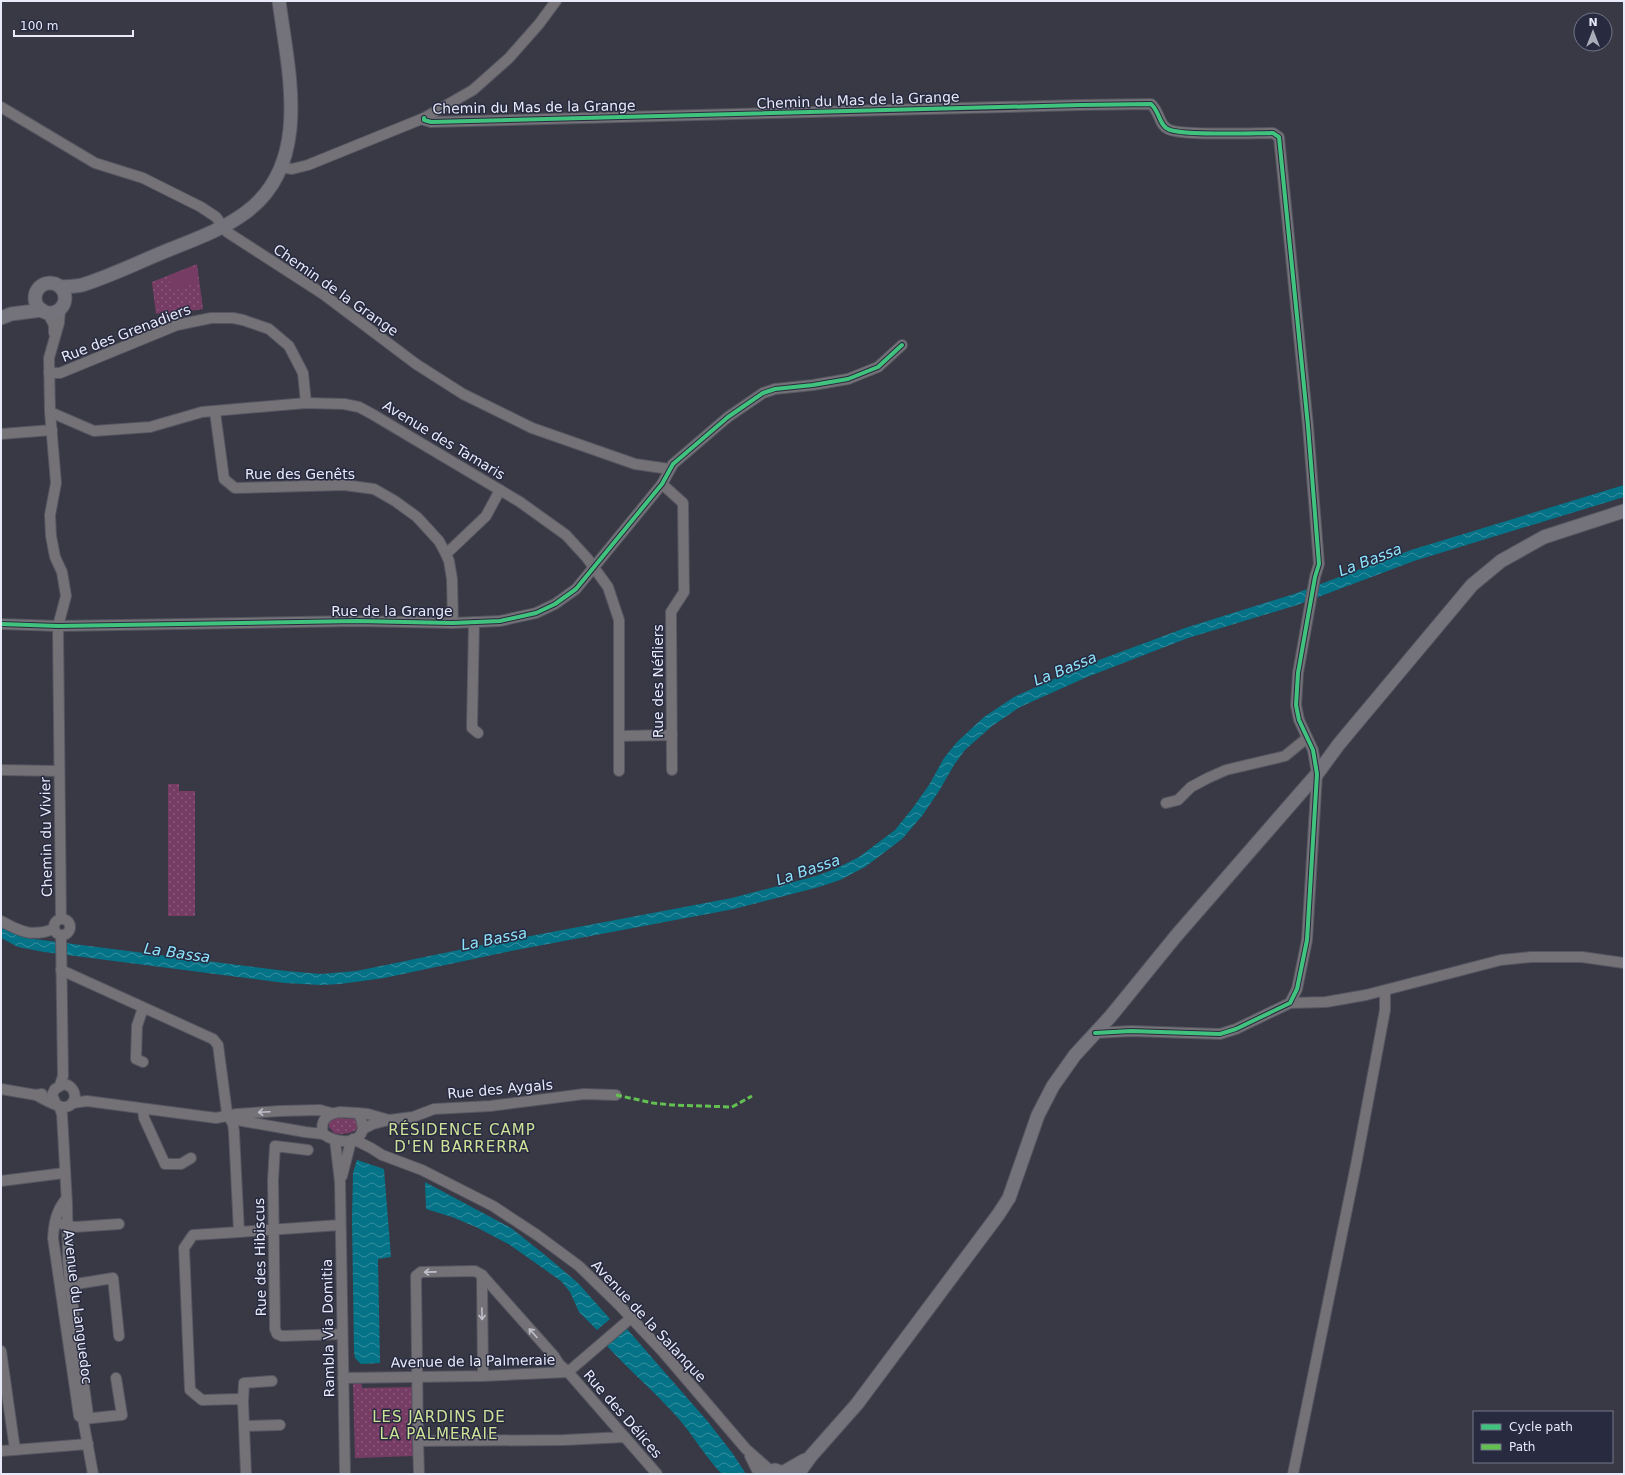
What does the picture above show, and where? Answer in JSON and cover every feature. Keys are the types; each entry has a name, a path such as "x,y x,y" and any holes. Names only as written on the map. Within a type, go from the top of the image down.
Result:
{"main road":[{"path":"61,287 84,285 207,235 245,214 259,201 270,187 281,167 290,136 292,119 279,1"},
{"path":"6,316 35,297 42,285 52,282 61,287 65,293 62,305"},
{"path":"6,316 56,311 84,285"},
{"path":"35,297 38,307 45,311"},
{"path":"798,1474 811,1456 857,1404 998,1215 1009,1198 1038,1115 1053,1086 1076,1055 1176,936 1317,774 1340,744 1472,585 1502,561 1544,537 1624,511"},
{"path":"773,1473 811,1456"}],"street":[{"path":"281,167 292,169 308,165 424,118 467,94 483,82 509,58 556,1"},
{"name":"Chemin du Mas de la Grange","path":"424,118 424,120 431,122 1151,104 1157,109 1162,124 1168,130 1189,133 1273,133 1278,138 1310,457 1319,564 1315,577 1315,584 1298,673 1296,705 1299,720 1307,738"},
{"name":"Chemin de la Grange","path":"1,106 95,163 143,178 201,207 216,217 227,232 323,294 416,364 463,394 532,428 635,464 669,469"},
{"name":"Chemin du Vivier","path":"61,919 58,626 66,596 62,572 55,557 51,536 50,515 56,483 50,412 49,358 54,335 59,323 62,305"},
{"path":"45,311 54,324 54,335"},
{"name":"Rue des Grenadiers","path":"49,373 60,373 177,325 211,318 233,318 269,329 289,346 303,373 306,403"},
{"name":"Rue de la Grange","path":"1,624 58,626 357,621 453,623 500,621 536,613 555,604 576,588 662,484 672,464 728,417 763,393 775,389 848,379 878,367 902,345"},
{"name":"Avenue des Tamaris","path":"50,412 94,431 102,431 150,427 202,412 306,403 344,404 359,408 372,414 520,502 566,535 608,587 619,620 619,771"},
{"name":"Rue des Genêts","path":"215,412 224,479 235,488 344,485 374,489 395,501 417,517 439,541 449,562 452,579 453,623"},
{"path":"1,434 52,430"},
{"name":"Rue des Néfliers","path":"662,484 683,503 684,592 671,612 672,770"},
{"path":"446,554 486,516 500,490"},
{"path":"474,622 472,728 478,733"},
{"path":"619,736 672,735"},
{"path":"1166,803 1178,800 1191,787 1226,770 1285,756 1307,738 1313,750 1317,774 1307,940 1297,989 1290,1003"},
{"path":"1,770 59,771"},
{"path":"1,921 15,929 30,934 43,933 59,935 67,933 70,927 68,921 61,919 56,921 59,935 61,970 61,1084 53,1098 63,1107"},
{"path":"1095,1033 1131,1031 1220,1034 1236,1029 1290,1003 1326,1002 1385,991 1501,960 1531,957 1582,957 1624,963"},
{"path":"61,970 213,1039 218,1045 228,1117 233,1124 234,1132 239,1232"},
{"path":"1293,1474 1358,1157 1385,1010 1385,991"},
{"path":"143,1008 137,1026 136,1059 143,1062"},
{"path":"36,1095 61,1084 74,1090 75,1093 87,1101"},
{"path":"1,1089 36,1095 63,1107 87,1101 216,1118 238,1114 320,1110 331,1113 349,1112 357,1114 361,1118 363,1131 371,1148"},
{"path":"63,1107 75,1097 75,1093"},
{"name":"Rue des Aygals","path":"363,1131 373,1124 413,1117 434,1109 490,1106 584,1094 616,1095"},
{"name":"Avenue du Languedoc","path":"63,1107 64,1173 68,1225 68,1262 65,1286"},
{"path":"143,1109 144,1118 165,1164 181,1164 191,1158"},
{"path":"280,1112 281,1127"},
{"path":"323,1134 321,1127 322,1121 331,1113"},
{"name":"Rue des Aygals","path":"357,1114 368,1114 389,1120"},
{"path":"228,1117 237,1120 323,1134 335,1140 352,1140 363,1131"},
{"name":"Rambla Via Domitia","path":"335,1140 340,1182 345,1474"},
{"name":"Avenue de la Salanque","path":"352,1140 371,1148 382,1155 438,1178 499,1210 537,1235 579,1266 663,1352 746,1449 773,1473"},
{"name":"Rambla Via Domitia","path":"340,1182 352,1140"},
{"name":"Rue des Hibiscus","path":"308,1150 275,1146 273,1180 275,1329 277,1334 282,1336 342,1334"},
{"path":"1,1181 64,1173"},
{"name":"Avenue du Languedoc","path":"66,1199 59,1206 54,1222 53,1238 65,1286 79,1416 83,1419 93,1474"},
{"path":"54,1222 75,1228 119,1224"},
{"path":"243,1402 238,1399 202,1400 190,1390 184,1248 193,1235 340,1225"},
{"path":"418,1474 416,1276 421,1272 475,1271 482,1275 483,1376"},
{"name":"Rue des Délices","path":"482,1275 657,1474"},
{"path":"65,1286 112,1278 119,1336"},
{"name":"Avenue de la Palmeraie","path":"343,1378 483,1376 568,1372 631,1318"},
{"path":"1,1351 15,1450"},
{"path":"83,1419 122,1415 116,1378"},
{"path":"246,1474 243,1402 244,1383 272,1381"},
{"path":"244,1426 280,1424"},
{"path":"418,1441 564,1440 625,1437"},
{"path":"1,1451 88,1444"}],"shaded area":[{"path":"197,264 203,309 184,312 161,321 160,313 156,314 152,282"},
{"path":"193,267 199,282 174,291 168,277"},
{"path":"168,784 179,784 179,791 195,791 195,916 168,916"},
{"path":"332,1119 355,1119 358,1123 358,1128 347,1134 334,1133 329,1127 329,1122"},
{"path":"361,1382 362,1388 413,1387 415,1456 355,1458 353,1383"}],"water":[{"path":"1624,485 1624,497 1414,561 1297,605 1188,638 1087,677 1020,707 992,726 965,750 922,816 902,839 865,867 840,880 819,887 734,909 516,950 384,978 340,984 321,985 285,983 44,952 18,947 1,938 1,926 26,938 286,971 321,974 356,971 478,946 732,898 816,876 835,869 859,857 895,830 929,785 944,758 957,742 984,717 1014,697 1083,666 1185,628 1294,594 1411,550"},
{"path":"357,1160 384,1169 391,1257 378,1259 380,1363 361,1364 355,1358 354,1352 352,1219 353,1173"},
{"path":"425,1182 511,1228 578,1283 610,1319 597,1330 579,1312 570,1292 561,1281 510,1245 476,1227 452,1217 426,1209"},
{"path":"627,1329 709,1423 733,1454 746,1474 722,1474 710,1461 678,1418 607,1346"}],"marked path":[{"path":"616,1095 653,1103 672,1105 732,1107 752,1096"}],"cycle path":[{"path":"424,118 424,120 431,122 1151,104 1163,125 1168,129 1175,131 1187,133 1235,134 1273,133 1279,137 1308,426 1319,564 1315,577 1298,673 1296,705 1299,720 1313,750 1317,774 1307,940 1297,989 1290,1003 1236,1029 1220,1034 1131,1031 1095,1033"},
{"path":"1,624 58,626 357,621 453,623 500,621 536,613 555,604 576,589 662,484 673,464 728,417 763,393 775,389 848,379 878,367 902,345"}],"district":[{"name":"RÉSIDENCE CAMP D'EN BARRERRA","path":"462,1138"},
{"name":"LES JARDINS DE LA PALMERAIE","path":"439,1426"}],"water label":[{"name":"La Bassa","path":"1370,560"},
{"name":"La Bassa","path":"1065,669"},
{"name":"La Bassa","path":"808,870"},
{"name":"La Bassa","path":"494,939"},
{"name":"La Bassa","path":"177,953"}]}
